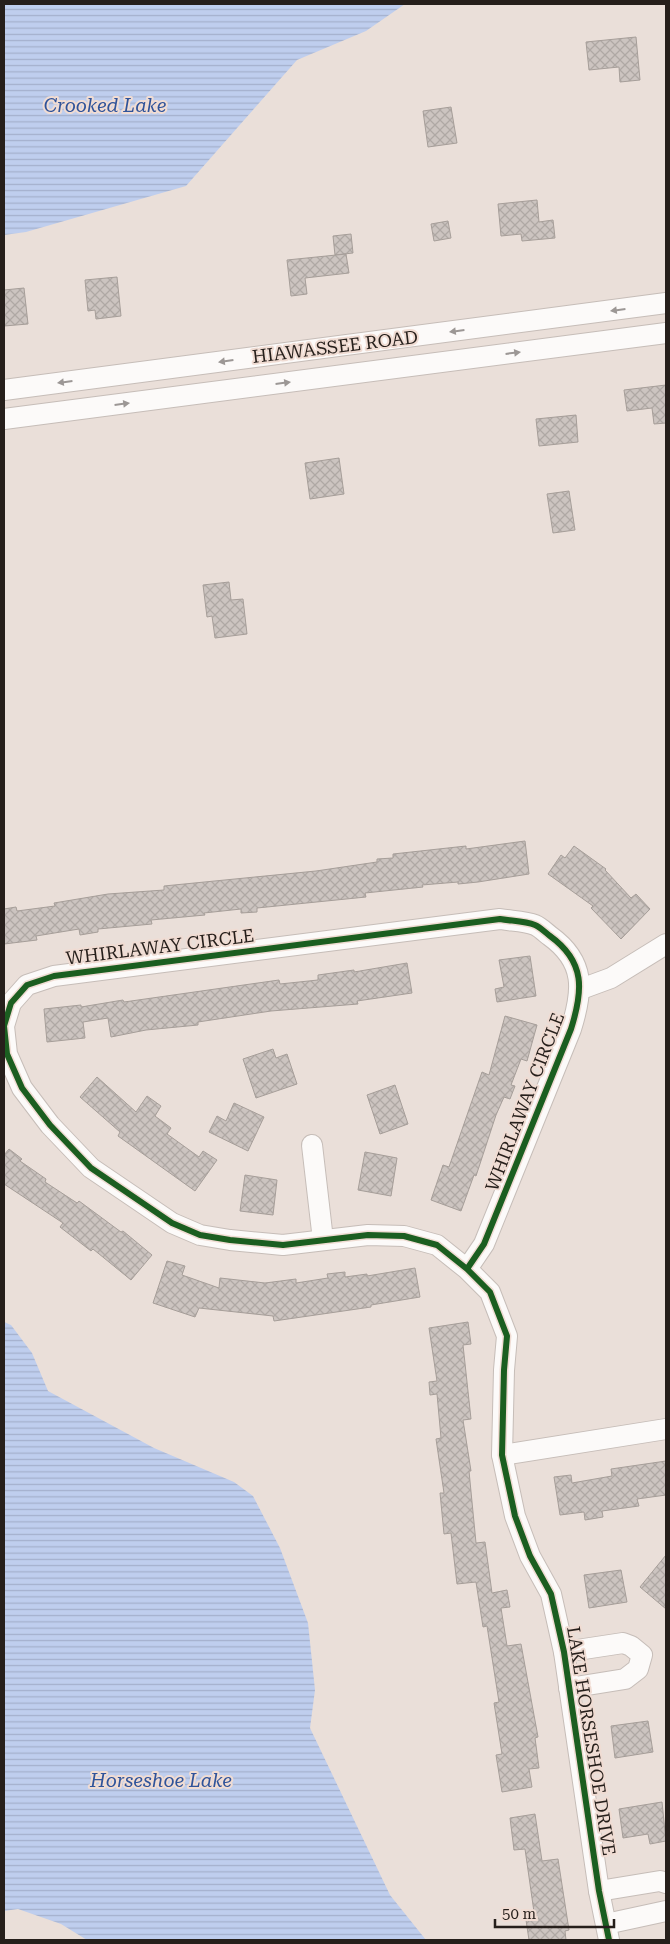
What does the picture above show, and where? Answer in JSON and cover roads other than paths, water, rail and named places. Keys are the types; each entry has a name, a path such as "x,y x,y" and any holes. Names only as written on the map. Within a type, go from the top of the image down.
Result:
{"street":[{"name":"HIAWASSEE ROAD","path":"4,390 666,303"},
{"name":"HIAWASSEE ROAD","path":"4,419 666,333"},
{"name":"WHIRLAWAY CIRCLE","path":"500,919 535,925 561,944 576,964 581,990 572,1029 488,1235 467,1269 437,1245 404,1236 368,1235 276,1244 200,1235 172,1222 91,1168 50,1125 22,1088 8,1054 4,1026 11,1003 27,985 54,976 500,919"},
{"path":"581,990 611,978 666,944"},
{"path":"312,1144 323,1240"},
{"name":"LAKE HORSESHOE DRIVE","path":"467,1269 490,1292 507,1336 504,1370 502,1455 515,1516 530,1556 551,1594 564,1652 599,1891 607,1932"},
{"path":"502,1455 666,1430"},
{"path":"564,1652 623,1643 642,1654 638,1669 625,1679 569,1688"},
{"path":"599,1891 660,1881 666,1883"},
{"path":"607,1932 666,1911"}],"water":[{"name":"Crooked Lake","path":"4,4 405,4 366,31 297,60 186,186 26,232 4,235"},
{"name":"Horseshoe Lake","path":"4,1322 11,1325 32,1353 48,1391 154,1448 234,1482 253,1496 280,1548 308,1623 315,1690 310,1728 390,1895 426,1940 87,1940 61,1924 18,1909 4,1911"}]}
